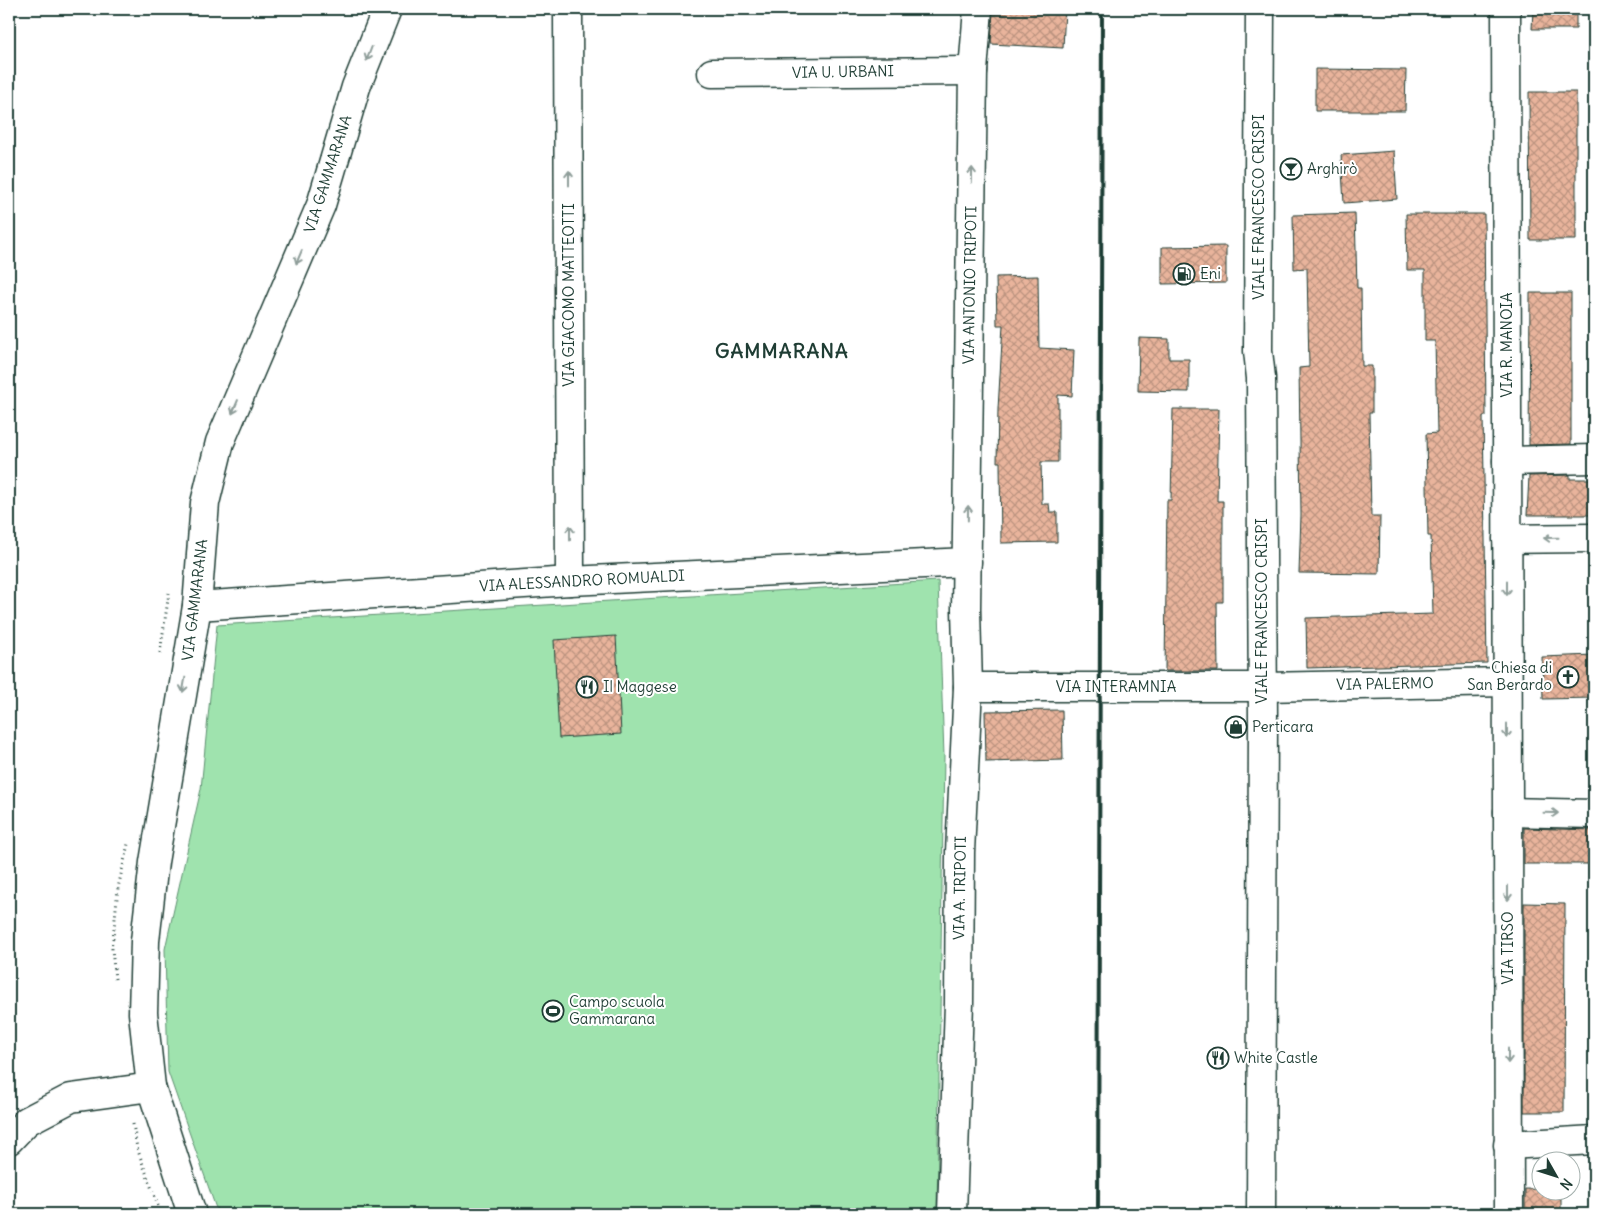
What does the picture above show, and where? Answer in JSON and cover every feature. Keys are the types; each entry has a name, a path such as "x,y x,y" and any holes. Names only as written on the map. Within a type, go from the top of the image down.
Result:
{"street":[{"name":"VIA GAMMARANA","path":"192,1214 151,1087 143,1013 145,941 154,862 197,606 205,503 220,442 321,206 356,87 387,9"},
{"name":"VIA GIACOMO MATTEOTTI","path":"568,9 570,581"},
{"name":"VIA ANTONIO TRIPOTI","path":"967,562 973,70 978,9"},
{"name":"VIALE FRANCESCO CRISPI","path":"1260,9 1258,352 1261,378 1263,687 1261,1214"},
{"name":"VIA R. MANOIA","path":"1506,9 1507,682"},
{"name":"VIA U. URBANI","path":"712,73 973,70"},
{"path":"1507,461 1594,459"},
{"path":"1507,539 1594,538"},
{"name":"VIA ALESSANDRO ROMUALDI","path":"197,606 570,581 967,562"},
{"name":"VIA A. TRIPOTI","path":"952,1214 959,1003 960,852 968,687 967,562"},
{"name":"VIA PALERMO","path":"1263,687 1507,682"},
{"name":"VIA TIRSO","path":"1507,682 1509,1214"},
{"name":"VIA INTERAMNIA","path":"968,687 1263,687"},
{"path":"1508,812 1594,814"},
{"path":"9,1140 27,1121 71,1098 151,1087"},
{"path":"1508,1145 1594,1140"}],"green space":[{"name":"Campo scuola Gammarana","path":"938,581 944,756 937,1208 861,1214 218,1214 168,1072 165,949 201,789 217,625"}],"building":[{"path":"993,9 1065,9 1063,48 991,44"},
{"path":"1533,9 1576,9 1576,29 1532,29"},
{"path":"1315,69 1406,70 1405,111 1315,111"},
{"path":"1529,92 1576,92 1576,240 1530,240"},
{"path":"1394,151 1397,199 1344,203 1341,155"},
{"path":"1355,213 1357,288 1361,288 1362,366 1372,366 1372,413 1369,413 1371,516 1380,516 1379,574 1299,573 1301,515 1299,368 1309,367 1307,268 1294,269 1293,215"},
{"path":"1406,214 1484,214 1486,416 1483,416 1487,663 1307,668 1306,618 1433,614 1431,536 1428,536 1426,434 1437,433 1435,341 1425,341 1425,270 1407,270"},
{"path":"1226,246 1226,283 1162,284 1162,247"},
{"path":"1038,276 1039,348 1074,350 1072,396 1058,395 1058,462 1041,462 1042,504 1049,504 1050,512 1057,512 1057,542 1001,543 1000,462 997,462 1003,325 997,325 996,277"},
{"path":"1530,293 1571,293 1571,444 1529,445"},
{"path":"1139,338 1169,339 1169,359 1189,359 1189,392 1138,391"},
{"path":"1173,409 1219,409 1217,501 1223,501 1223,602 1217,602 1218,671 1165,671 1167,500 1171,500"},
{"path":"1570,475 1570,479 1594,479 1594,515 1527,515 1529,476"},
{"name":"Il Maggese","path":"616,636 621,734 559,738 554,640"},
{"name":"Chiesa di San Berardo","path":"1594,655 1594,698 1543,699 1542,657"},
{"path":"1062,710 1063,760 986,762 985,711"},
{"path":"1524,828 1594,830 1594,864 1524,864"},
{"path":"1524,903 1565,904 1564,1112 1524,1112"},
{"path":"1525,1189 1530,1189 1530,1200 1561,1200 1561,1214 1525,1214"}],"railway":[{"path":"1098,1214 1102,9"}],"place":[{"name":"Arghirò","path":"1291,169"},
{"name":"Eni","path":"1184,274"},
{"name":"Chiesa di San Berardo","path":"1568,677"},
{"name":"Il Maggese","path":"587,687"},
{"name":"Perticara","path":"1236,727"},
{"name":"Campo scuola Gammarana","path":"553,1011"},
{"name":"White Castle","path":"1218,1058"}],"district":[{"name":"GAMMARANA","path":"782,351"}]}
